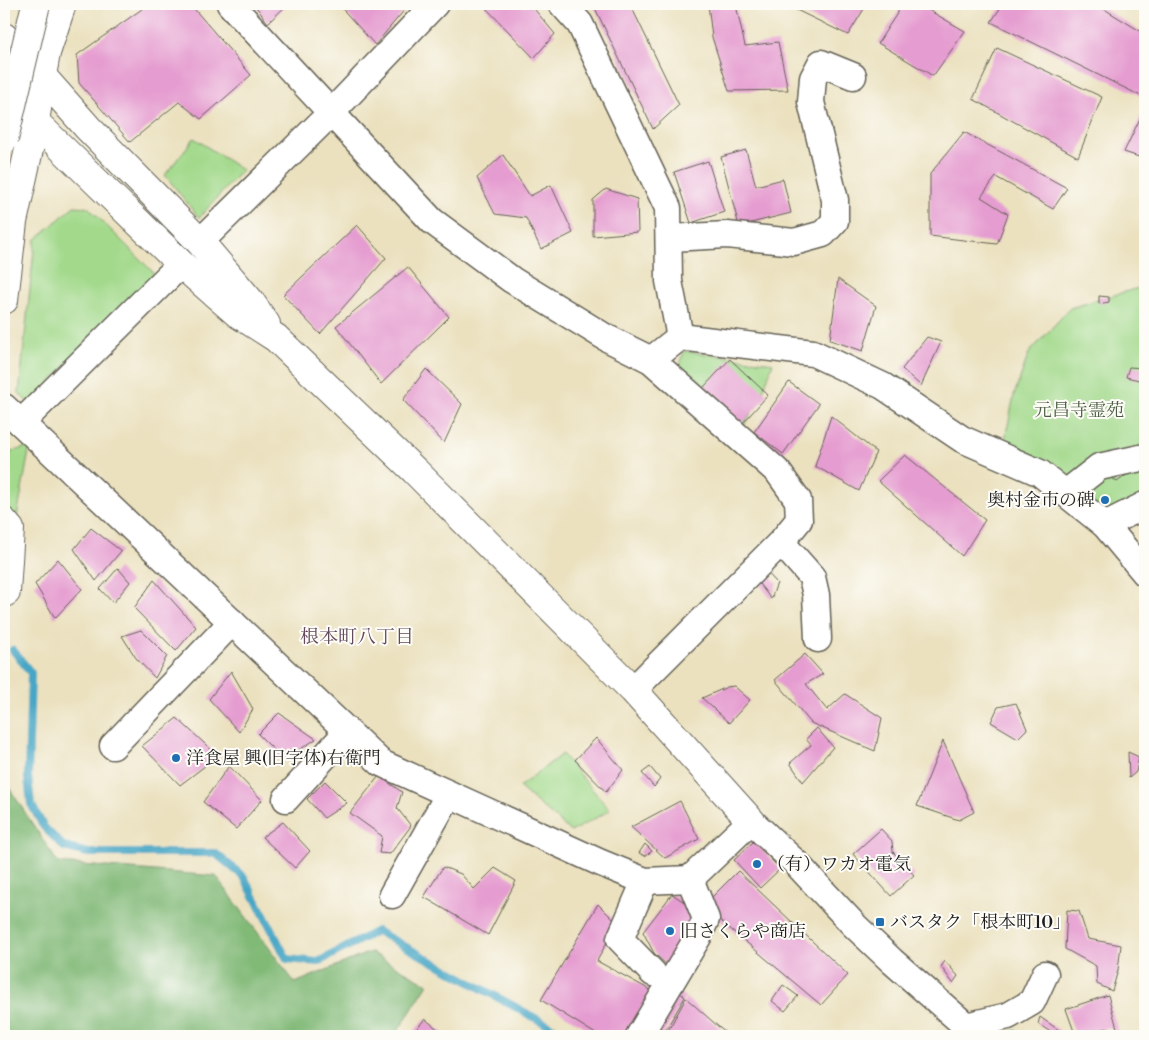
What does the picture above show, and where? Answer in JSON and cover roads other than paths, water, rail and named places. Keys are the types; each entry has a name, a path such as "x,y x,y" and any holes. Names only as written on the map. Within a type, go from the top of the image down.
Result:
{"main road":[{"path":"4,139 36,4"},
{"path":"4,300 13,222 35,122 46,53 62,4"},
{"path":"4,37 88,128 200,242 250,301 276,338"},
{"path":"4,89 35,122 182,264 237,313 276,338 415,471 633,690 751,821"},
{"path":"4,522 10,529 6,592 4,593"}],"street":[{"path":"230,4 432,221 512,280 605,337 651,360 778,472 798,500 799,520 781,542 633,690"},
{"path":"200,242 331,113 435,4"},
{"path":"562,4 580,24 668,208 670,238 669,281 680,337"},
{"path":"670,238 727,235 794,242 823,234 835,222 835,200 811,102 813,78 821,63 853,76"},
{"path":"182,264 12,415 381,763 645,881 690,879 751,821 796,863 855,926 968,1031 1008,1016 1032,1002 1045,974"},
{"path":"651,360 680,337 813,353 883,386 962,439 1040,473 1105,525 1145,573"},
{"path":"1066,493 1099,467 1145,457"},
{"path":"1105,525 1145,505"},
{"path":"781,542 812,577 816,595 818,639"},
{"path":"113,746 232,622"},
{"path":"286,799 348,732"},
{"path":"392,895 449,794"},
{"path":"639,1036 698,937 706,919 690,879"},
{"path":"645,881 620,939 653,973"}],"waterway":[{"path":"13,650 31,673 28,777 31,804 44,827 64,847 88,853 215,853 244,877 287,959 318,962 377,931 568,1036"},
{"path":"1009,1036 1015,1034 1018,1036"}],"place":[{"name":"奥村金市の碑","path":"1105,500"},
{"name":"洋食屋 興(旧字体)右衛門","path":"176,758"},
{"name":"（有）ワカオ電気","path":"757,864"},
{"name":"バスタク「根本町10」","path":"880,922"},
{"name":"旧さくらや商店","path":"670,931"}],"district":[{"name":"根本町八丁目","path":"357,637"}],"park label":[{"name":"元昌寺霊苑","path":"1079,410"}]}
